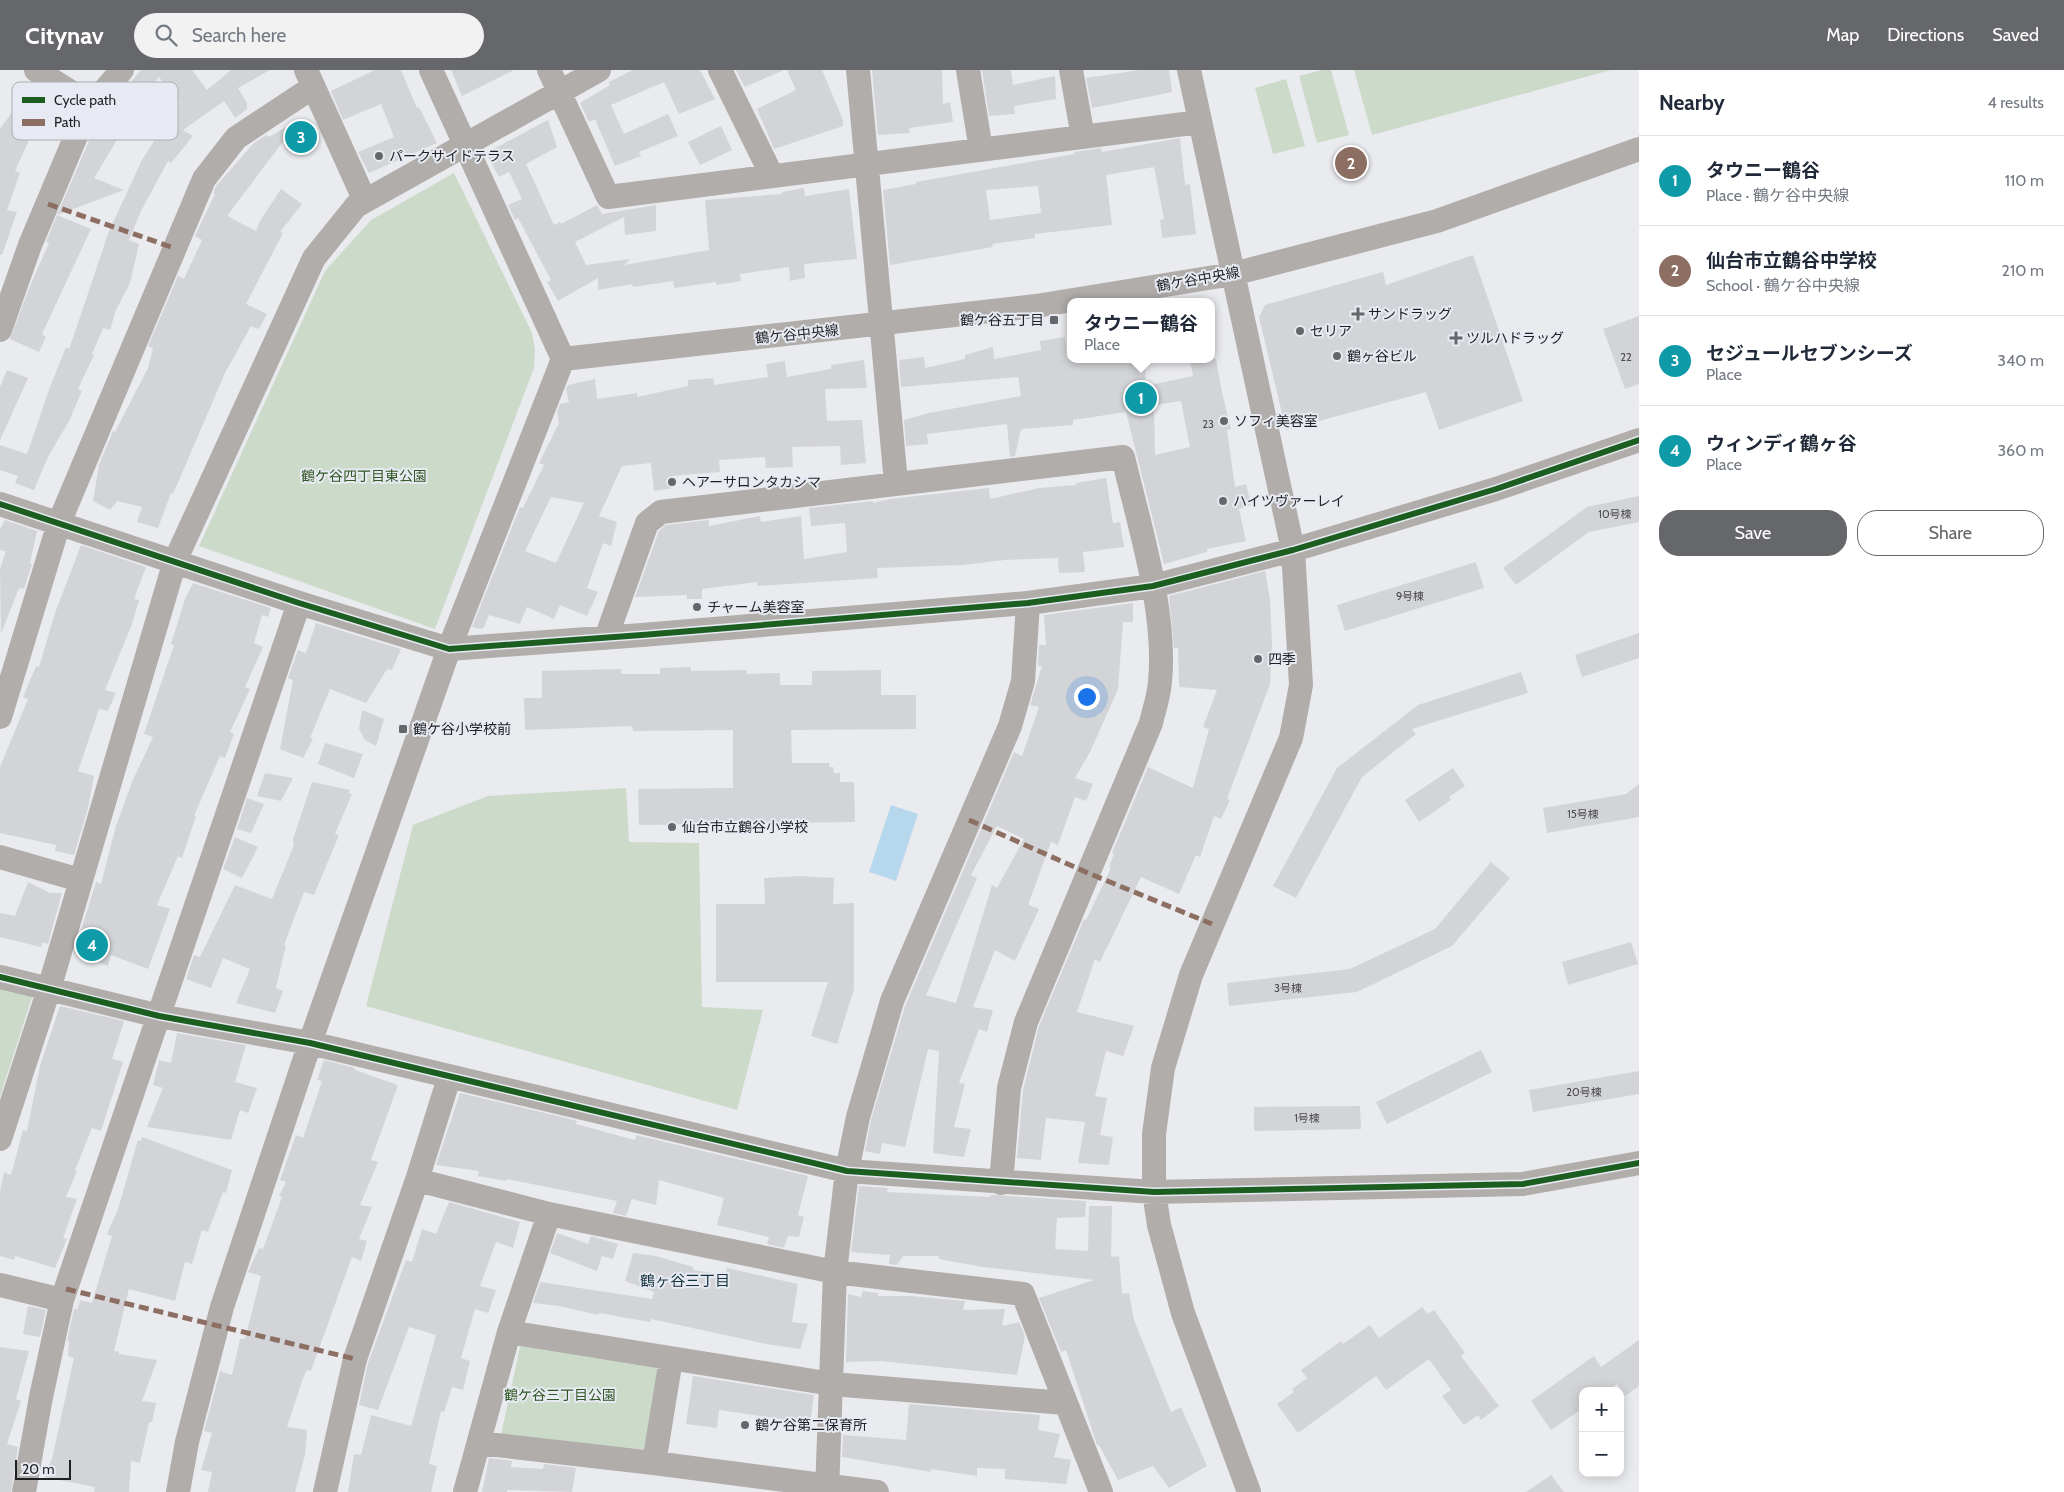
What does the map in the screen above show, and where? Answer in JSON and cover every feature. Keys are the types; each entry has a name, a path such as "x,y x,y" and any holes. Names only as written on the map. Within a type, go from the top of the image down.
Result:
{"street":[{"path":"36,70 55,82"},
{"path":"112,82 122,70"},
{"path":"178,1492 187,1442 222,1308 310,1043 449,649 564,359 431,70"},
{"path":"549,70 608,197 1200,122"},
{"path":"0,1139 49,989 175,561 314,258 356,206 599,70"},
{"path":"720,70 772,176"},
{"path":"858,70 896,483"},
{"path":"968,70 980,150"},
{"path":"1072,70 1083,137"},
{"path":"1189,70 1293,550 1301,685 1291,738 1193,971 1162,1074 1154,1134 1154,1192 1159,1225 1183,1313 1248,1492"},
{"path":"0,716 59,523 204,179 236,138 310,78 365,201"},
{"path":"0,330 30,245 74,140"},
{"name":"鶴ケ谷中央線","path":"1085,298 1233,274 1437,221 1639,149"},
{"name":"鶴ケ谷中央線","path":"564,359 881,324 1067,301"},
{"path":"0,504 299,603 449,649 1028,603 1153,586 1293,550 1496,489 1639,440"},
{"path":"606,638 647,522 661,512 1123,457 1153,586 1160,648 1160,683 1151,723 1026,1022 1009,1088 1001,1183"},
{"path":"24,1492 41,1397 62,1300 299,603"},
{"path":"827,1489 835,1272 847,1171 863,1098 892,1001 1012,717 1023,681 1028,603"},
{"path":"0,857 80,880"},
{"path":"0,977 159,1016 310,1043 449,1078 847,1171 1154,1192 1523,1184 1639,1163"},
{"path":"325,1492 355,1360 417,1180 449,1078"},
{"path":"417,1180 549,1214 835,1272 1023,1294 1064,1403 1101,1492"},
{"path":"465,1492 509,1332 549,1214"},
{"path":"0,1285 62,1300"},
{"path":"509,1332 832,1384 1064,1403"},
{"path":"654,1463 671,1359"},
{"path":"479,1443 654,1463 827,1489 877,1492"}],"green space":[{"path":"1322,70 1331,70 1349,135 1317,143 1299,76"},
{"path":"1354,70 1611,70 1372,135"},
{"path":"1286,79 1305,146 1273,154 1255,88"},
{"name":"鶴ケ谷四丁目東公園","path":"454,173 532,333 535,350 534,368 435,629 199,546 325,271 371,220"},
{"path":"626,788 629,842 699,843 702,1007 763,1010 737,1110 366,1006 413,825 488,796"},
{"path":"0,986 33,994 0,1097"},
{"name":"鶴ケ谷三丁目公園","path":"521,1342 664,1368 649,1450 501,1435"}],"water":[{"path":"891,805 918,814 896,881 869,872"}],"building":[{"path":"141,70 192,70 207,90 231,70 270,70 238,88 247,103 247,109 235,118 224,101 183,130 193,136 171,163 168,161 141,211 129,240 139,244 130,283 116,310 110,330 103,328 92,354 94,355 78,389 82,391 69,421 48,457 34,490 15,483 18,476 0,470 0,445 27,454 66,347 69,349 109,231 142,160 155,140 178,140 178,106 180,104 178,101 178,82 163,82 159,77 155,82 131,82"},
{"path":"375,70 401,70 417,108 419,107 437,143 369,173 358,152 394,137 381,104 343,120 331,91"},
{"path":"451,70 514,70 462,96"},
{"path":"633,70 700,70 715,99 679,114 664,82 611,105 624,134 668,114 678,136 639,152 641,156 615,166 595,119 589,122 580,103 610,85 609,82"},
{"path":"736,70 784,70 745,87"},
{"path":"787,70 822,70 843,120 843,126 774,149 757,109 796,90"},
{"path":"872,70 942,70 943,104 950,102 953,122 909,128 910,133 878,135"},
{"path":"982,70 1011,70 1013,85 1055,76 1056,99 1014,106 1015,114 989,116"},
{"path":"1140,70 1169,70 1172,92 1092,108 1086,78"},
{"path":"12,112 12,140 29,140 15,171 20,173 7,210 17,212 2,255 0,255 0,129"},
{"path":"300,119 227,216 256,231 260,221 281,189 302,204 280,232 283,233 246,304 267,314 259,329 251,326 225,373 173,494 171,493 158,528 137,522 142,507 117,501 110,510 93,501 99,465 113,431 115,432 148,368 153,348 148,346 178,276 184,279 202,240 195,236 215,194 213,193 216,186 254,143 266,135 269,137"},
{"path":"548,120 557,147 526,164 554,225 560,222 561,224 597,205 602,214 656,205 656,231 625,235 624,217 575,242 586,265 630,259 624,265 709,250 705,200 782,194 782,192 804,188 805,196 849,189 857,259 804,264 805,278 790,281 789,267 740,274 741,281 716,285 716,282 674,288 673,281 633,287 632,284 598,290 598,278 558,301 547,282 551,280 518,218 515,220 508,205 522,199 509,172 499,177 486,153"},
{"path":"721,126 732,150 700,165 688,142"},
{"path":"1180,138 1185,185 1190,184 1196,234 1162,238 1160,220 1164,219 1154,167 1106,175 1112,225 1035,234 1035,238 992,244 993,247 890,265 883,190 916,184 916,182 1074,154 1074,152 1101,148 1102,152","holes":["1038,186 1041,213 990,220 986,190"]},
{"path":"89,140 117,140 94,178 124,190 57,215"},
{"path":"57,215 91,229 42,334 46,337 39,352 10,339 49,243 46,242"},
{"path":"1473,255 1523,401 1439,430 1426,392 1286,430 1259,317 1265,305 1383,272 1386,285"},
{"path":"1639,316 1639,384 1625,389 1603,329"},
{"path":"1065,337 1067,363 1144,363 1146,386 1193,376 1191,363 1215,363 1216,359 1231,429 1227,430 1235,487 1246,484 1251,505 1239,509 1246,541 1207,549 1207,552 1164,564 1126,412 1073,420 1073,425 1021,429 1015,456 1010,457 1007,424 927,434 928,444 906,446 904,420 929,413 1021,396 1018,377 901,387 899,360 924,357 925,368 965,359 965,355 993,347 994,359 1041,350 1040,341","holes":["1181,401 1190,447 1155,455 1154,405"]},
{"path":"864,360 867,388 825,389 827,421 862,420 866,463 841,465 840,446 792,447 793,467 766,468 765,457 719,460 720,472 672,476 673,488 654,491 651,463 622,466 599,516 617,522 611,546 603,543 587,588 598,592 587,616 560,605 554,619 527,607 520,624 489,615 483,629 472,627 520,507 523,508 544,465 539,463 559,423 557,411 560,404 569,402 566,389 568,385 595,379 597,399 637,393 637,397 688,386 688,380 713,378 714,385 768,377 766,364 785,361 787,377 831,369 831,365","holes":["551,497 584,503 556,563 525,551"]},
{"path":"7,370 28,378 0,440 0,387"},
{"path":"1106,478 1113,523 1120,522 1124,547 1083,552 1085,572 1059,573 1058,558 1005,560 962,565 877,568 878,578 758,586 757,582 702,589 702,599 687,599 687,595 635,597 659,531 666,525 709,520 709,526 760,516 761,522 801,516 804,559 847,552 845,523 811,526 809,508 873,501 873,503 890,499 989,488 990,499 1039,488 1076,485 1076,483"},
{"path":"1639,496 1639,522 1589,532 1516,585 1503,568 1587,507"},
{"path":"5,520 37,531 30,563 32,564 24,589 19,588 1,634 0,569 6,551 0,550 0,529"},
{"path":"81,545 146,567 134,599 139,600 132,624 105,690 116,693 108,711 99,709 78,771 94,776 88,808 74,855 55,851 56,845 0,833 0,767 28,699 23,697 36,666 39,667 55,613"},
{"path":"1476,562 1484,588 1345,631 1337,605"},
{"path":"1265,571 1270,599 1272,644 1270,684 1227,799 1230,800 1221,819 1214,816 1200,857 1196,855 1179,894 1141,877 1100,962 1095,959 1077,1012 1134,1026 1123,1056 1106,1051 1095,1096 1107,1098 1100,1135 1113,1137 1109,1165 1078,1163 1085,1122 1046,1118 1041,1160 1017,1158 1023,1090 1039,1026 1084,919 1086,920 1111,868 1109,867 1114,854 1112,853 1148,767 1193,788 1209,729 1203,727 1217,690 1179,687 1178,648 1174,648 1169,596"},
{"path":"193,583 271,608 268,617 262,615 254,643 263,647 245,687 250,689 230,732 234,734 225,758 220,756 194,816 196,816 182,858 178,856 157,905 170,909 148,969 111,955 108,966 74,953 96,882 101,884 116,826 132,782 153,737 144,734 174,645 171,644 185,599"},
{"path":"1133,603 1133,622 1123,622 1118,689 1090,752 1075,778 1093,784 1086,801 1075,797 1058,845 1051,842 1028,905 1039,909 1015,961 995,950 973,1007 993,1010 987,1032 979,1029 959,1083 965,1084 954,1127 971,1129 964,1157 933,1153 939,1051 928,1049 905,1147 882,1143 880,1154 865,1151 871,1120 905,1006 1014,752 1022,756 1039,707 1030,705 1042,666 1038,666 1039,645 1046,645 1044,615","holes":["997,826 1024,839 997,888 992,885 956,1003 926,995 977,878 971,875"]},
{"path":"316,623 401,649 392,670 387,669 366,703 330,689 310,738 313,739 303,758 280,749 293,680 288,678 298,650 306,653"},
{"path":"1639,633 1639,658 1582,677 1575,655"},
{"path":"691,667 691,671 747,670 746,674 780,673 780,685 812,685 812,671 881,670 881,695 916,695 916,729 791,730 792,763 829,763 829,767 833,767 834,773 840,773 840,782 854,782 855,822 639,825 638,789 733,788 733,730 633,731 632,726 525,730 524,698 542,698 542,671 621,669 621,674 660,674 660,668"},
{"path":"1521,672 1528,693 1412,729 1416,734 1362,777 1296,898 1273,886 1337,768 1418,705"},
{"path":"362,710 384,719 376,746 365,740 359,729"},
{"path":"325,743 363,754 354,778 318,764"},
{"path":"1453,768 1465,786 1449,797 1451,800 1419,822 1405,800"},
{"path":"265,773 293,778 281,801 257,796"},
{"path":"312,782 350,790 349,793 352,794 335,834 339,835 314,895 304,892 284,945 286,945 276,988 283,991 275,1013 236,1003 250,969 223,958 211,988 186,979 194,955 200,957 235,885 272,899 294,845 293,839"},
{"path":"1639,784 1639,817 1547,833 1543,808 1626,794"},
{"path":"247,798 264,804 251,833 237,829"},
{"path":"235,837 258,847 242,878 223,869"},
{"path":"1491,862 1510,878 1452,946 1357,992 1229,1006 1227,983 1350,969 1435,929"},
{"path":"800,876 834,878 833,904 854,903 854,989 837,1044 811,1036 828,982 716,982 716,904 765,904 764,878"},
{"path":"28,882 50,893 62,893 48,944 43,942 41,947 0,937 0,913 15,916"},
{"path":"1631,942 1638,964 1568,985 1562,962"},
{"path":"60,1006 124,1021 112,1059 123,1062 101,1131 92,1128 66,1197 77,1199 63,1238 67,1239 55,1268 15,1256 14,1260 0,1256 0,1192 4,1172 11,1175 23,1130 27,1131 40,1066"},
{"path":"177,1033 246,1045 235,1082 257,1088 248,1113 240,1110 231,1140 147,1127 163,1088 153,1085 159,1060 171,1063"},
{"path":"1481,1050 1492,1072 1387,1124 1376,1102"},
{"path":"324,1060 355,1068 355,1070 398,1085 371,1160 378,1162 360,1205 372,1207 359,1239 367,1241 361,1261 352,1257 311,1371 307,1370 303,1378 287,1427 307,1430 305,1455 295,1492 208,1492 212,1472 201,1470 212,1433 204,1431 220,1371 232,1375 240,1339 245,1339 261,1276 248,1272 259,1248 263,1249 282,1197 279,1196 286,1182 280,1180 296,1135 303,1138 322,1081 317,1080"},
{"path":"1639,1071 1639,1094 1533,1112 1529,1090"},
{"path":"460,1093 577,1121 576,1124 635,1140 636,1135 808,1176 798,1215 804,1217 799,1237 788,1236 784,1248 767,1244 769,1237 717,1225 724,1198 659,1180 656,1205 632,1199 626,1216 613,1213 617,1201 507,1179 507,1181 478,1176 479,1171 436,1165"},
{"path":"1360,1106 1361,1129 1254,1131 1254,1107"},
{"path":"142,1137 232,1170 226,1193 223,1192 208,1232 202,1230 192,1264 185,1262 175,1301 129,1289 114,1351 119,1352 119,1354 157,1360 142,1401 156,1403 152,1422 149,1422 140,1463 131,1461 129,1492 94,1492 95,1487 44,1477 52,1459 74,1358 68,1356 69,1341 67,1341 74,1309 78,1309 80,1300 92,1303 112,1236 107,1234 118,1209 138,1140 141,1141"},
{"path":"859,1186 888,1188 887,1192 990,1197 990,1195 995,1195 1086,1201 1085,1217 1057,1218 1055,1249 1088,1251 1089,1206 1112,1206 1111,1257 1119,1256 1122,1294 1129,1293 1134,1320 1171,1412 1181,1407 1207,1466 1169,1488 1153,1466 1118,1480 1099,1445 1097,1445 1066,1350 1061,1352 1039,1298 1094,1280 983,1267 939,1259 939,1256 903,1256 897,1265 889,1264 890,1255 851,1252"},
{"path":"449,1202 520,1222 513,1248 496,1242 480,1286 496,1290 488,1313 475,1309 461,1358 470,1361 463,1390 452,1387 444,1412 441,1411 429,1464 437,1466 431,1492 348,1492 354,1454 361,1455 371,1415 411,1426 436,1335 409,1327 378,1410 359,1405 368,1363 406,1260 412,1262 422,1229 436,1234"},
{"path":"557,1233 588,1244 591,1236 618,1244 613,1259 602,1256 597,1271 550,1253"},
{"path":"633,1253 656,1256 693,1267 693,1270 725,1275 727,1268 798,1284 792,1322 808,1324 800,1349 766,1344 651,1319 650,1322 599,1313 598,1315 559,1306 533,1303 540,1282 652,1299 654,1292 625,1281"},
{"path":"863,1291 878,1293 878,1296 911,1296 965,1301 963,1310 1005,1309 1002,1326 1019,1322 1025,1336 1017,1375 880,1361 846,1362 848,1294 861,1297"},
{"path":"28,1306 46,1310 40,1337 23,1334"},
{"path":"1422,1307 1428,1314 1434,1310 1465,1353 1461,1356 1499,1406 1481,1420 1478,1415 1464,1425 1442,1396 1451,1390 1429,1359 1386,1390 1376,1376 1298,1433 1277,1404 1294,1392 1292,1389 1307,1378 1301,1370 1341,1341 1343,1344 1370,1325 1379,1338"},
{"path":"1639,1340 1639,1386 1625,1396 1624,1387 1619,1387 1617,1384 1613,1387 1579,1387 1579,1411 1551,1430 1531,1401 1594,1356 1601,1367"},
{"path":"0,1347 29,1351 16,1399 21,1401 7,1444 18,1447 11,1492 0,1492"},
{"path":"693,1376 814,1395 810,1423 719,1410 717,1428 686,1424"},
{"path":"909,1404 1040,1415 1038,1430 1060,1434 1054,1457 1071,1460 1066,1484 1005,1479 1005,1469 977,1468 977,1476 931,1469 931,1472 842,1457 843,1435 906,1440"},
{"path":"489,1458 512,1461 511,1467 543,1469 544,1464 576,1468 572,1492 507,1490 507,1492 482,1492"},
{"path":"1551,1475 1564,1492 1526,1492"}],"marked path":[{"path":"48,204 174,248"},
{"path":"969,820 1088,873 1212,924"},
{"path":"66,1289 355,1359"}],"cycle path":[{"path":"0,504 299,603 449,649 1028,603 1153,586 1293,550 1496,489 1639,440"},
{"path":"0,977 159,1016 310,1043 847,1171 1154,1192 1523,1184 1639,1163"}],"place":[{"name":"セジュールセブンシーズ","path":"301,137"},
{"name":"パークサイドテラス","path":"379,156"},
{"name":"仙台市立鶴谷中学校","path":"1351,163"},
{"name":"サンドラッグ","path":"1358,314"},
{"name":"鶴ケ谷五丁目","path":"1054,320"},
{"name":"セリア","path":"1300,331"},
{"name":"ツルハドラッグ","path":"1456,338"},
{"name":"鶴ヶ谷ビル","path":"1337,356"},
{"name":"タウニー鶴谷","path":"1141,398"},
{"name":"ソフィ美容室","path":"1224,421"},
{"name":"ヘアーサロンタカシマ","path":"672,482"},
{"name":"ハイツヴァーレイ","path":"1223,501"},
{"name":"チャーム美容室","path":"697,607"},
{"name":"四季","path":"1258,659"},
{"name":"鶴ケ谷小学校前","path":"403,729"},
{"name":"仙台市立鶴谷小学校","path":"672,827"},
{"name":"ウィンディ鶴ヶ谷","path":"92,945"},
{"name":"鶴ケ谷第二保育所","path":"745,1425"}],"district":[{"name":"鶴ヶ谷三丁目","path":"685,1281"}]}
